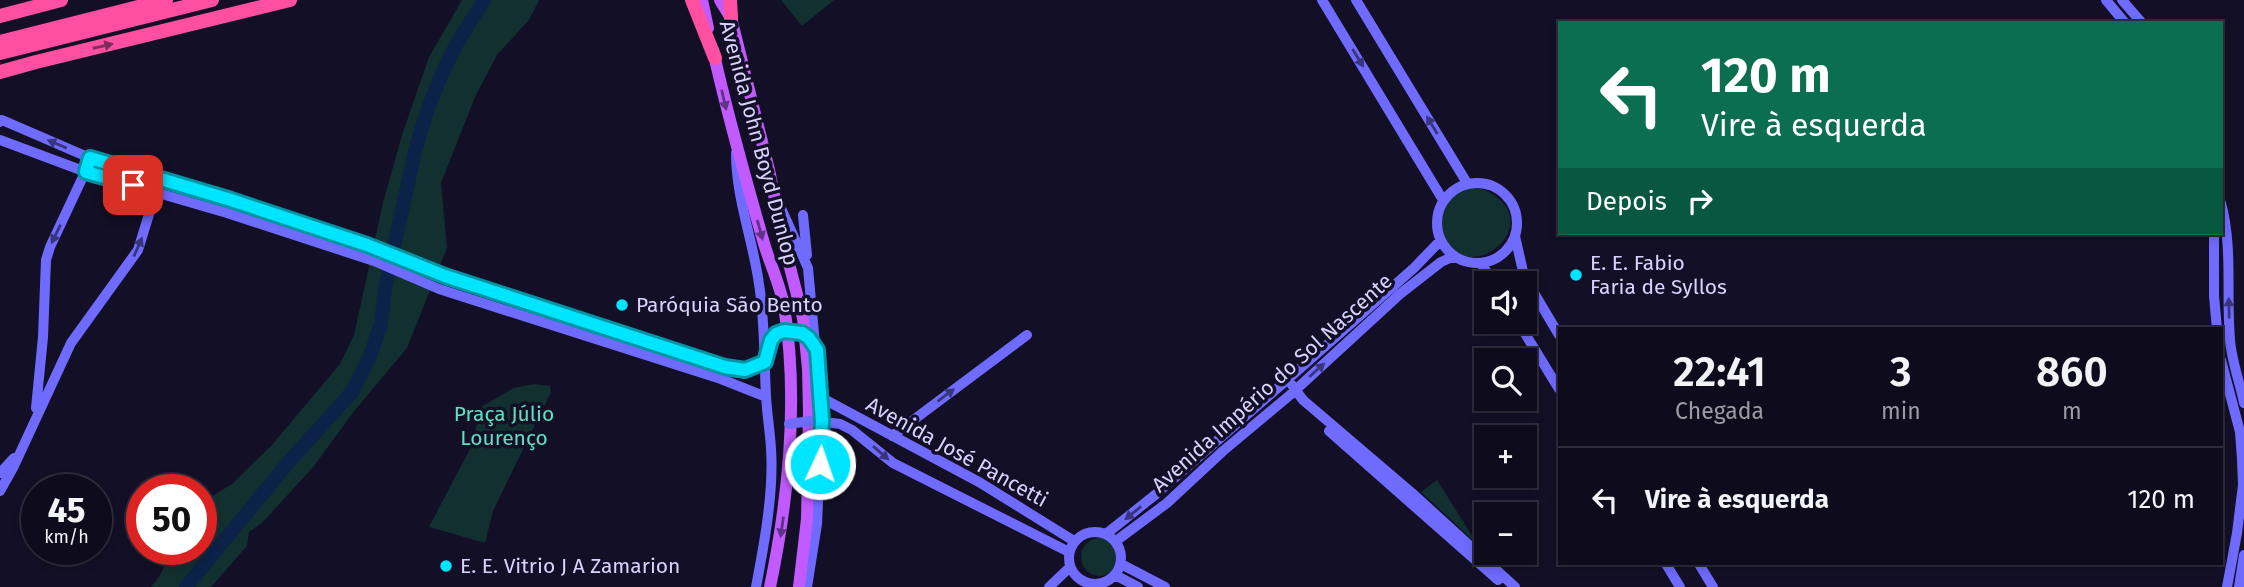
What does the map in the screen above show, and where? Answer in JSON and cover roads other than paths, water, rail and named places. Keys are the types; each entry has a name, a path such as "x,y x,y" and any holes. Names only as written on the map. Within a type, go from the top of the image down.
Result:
{"highway":[{"path":"0,16 61,0"},
{"path":"0,42 166,0"},
{"path":"0,52 212,0"},
{"path":"0,75 36,62 290,0"},
{"path":"692,0 715,58"},
{"path":"730,0 731,18"},
{"path":"0,10 45,5"},
{"path":"0,66 36,62"}],"main road":[{"name":"Avenida John Boyd Dunlop","path":"702,0 726,108 783,302 789,340 790,446 786,497 771,587"},
{"name":"Avenida John Boyd Dunlop","path":"720,0 731,18 803,318 808,369 807,519 799,587"}],"street":[{"path":"1322,0 1443,200"},
{"path":"1356,0 1467,183"},
{"path":"2106,0 2122,21"},
{"path":"2122,0 2140,21"},
{"path":"1,121 90,158 377,248 445,276 725,367 745,370 765,362"},
{"path":"0,140 86,172 374,261 439,289 709,375 767,402"},
{"path":"736,141 736,176 759,284 772,452 766,532 756,587"},
{"path":"35,421 43,337 46,260 90,158"},
{"path":"769,170 782,213 808,268"},
{"path":"2,482 23,449 71,342 138,250 160,179"},
{"path":"1467,183 1490,184 1507,195 1516,213 1515,236 1510,246 1493,260 1468,263 1456,258 1440,241 1436,220 1443,200 1455,188 1467,183"},
{"path":"2223,210 2227,245 2230,341 2243,399 2230,399"},
{"path":"803,215 822,421 817,524 807,587"},
{"path":"2214,235 2217,327"},
{"path":"1515,236 1524,276 1558,333"},
{"name":"Avenida Império do Sol Nascente","path":"1106,534 1155,495 1414,268 1440,241"},
{"name":"Avenida Império do Sol Nascente","path":"1116,541 1167,503 1401,294 1441,262 1456,258"},
{"path":"1481,263 1486,271"},
{"path":"765,362 771,340 776,334 788,330 802,333 817,350"},
{"path":"1525,334 1558,387"},
{"path":"892,436 1027,335"},
{"path":"2223,369 2240,432 2243,485 2227,587"},
{"path":"2226,382 2238,376"},
{"path":"1285,381 1292,393 1396,492 1505,587"},
{"path":"1292,393 1515,587"},
{"name":"Avenida José Pancetti","path":"820,397 979,482 1072,547"},
{"name":"Avenida José Pancetti","path":"767,402 772,416 789,424 810,421 840,424 852,430 894,463 1072,547"},
{"path":"1049,587 1070,567 1072,547 1089,532 1106,534 1116,541 1121,553 1121,564 1115,575 1106,582 1087,583 1078,578 1070,567"},
{"path":"2239,587 2244,555"},
{"path":"1121,564 1165,587"},
{"path":"1667,565 1680,587"},
{"path":"1700,565 1713,587"},
{"path":"1115,575 1138,587"},
{"path":"1068,587 1078,578"}],"waterway":[{"path":"186,587 287,464 352,392 370,356 381,324 385,288 415,151 427,111 457,43 484,0"}],"place":[{"name":"E. E. Fabio Faria de Syllos","path":"1576,275"},
{"name":"Paróquia São Bento","path":"622,305"},
{"name":"E. E. Vitrio J A Zamarion","path":"446,566"}],"park label":[{"name":"Praça Júlio Lourenço","path":"504,426"}]}
